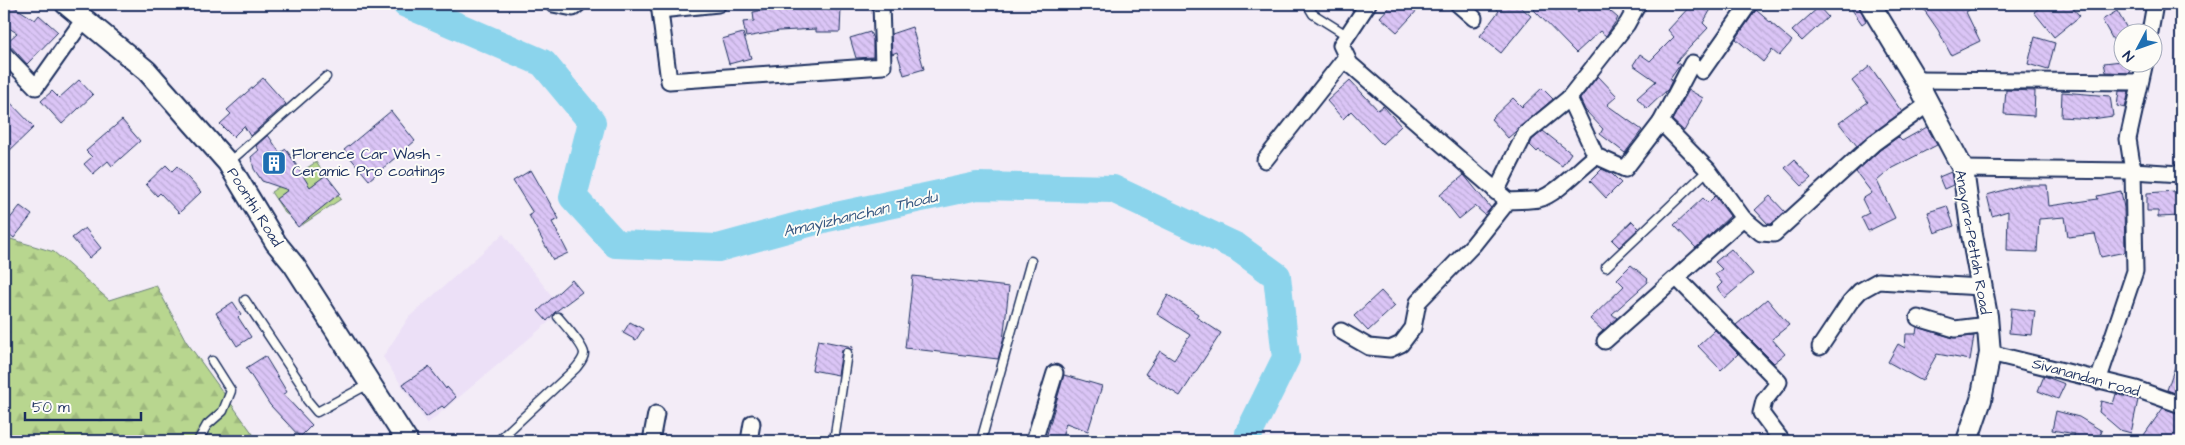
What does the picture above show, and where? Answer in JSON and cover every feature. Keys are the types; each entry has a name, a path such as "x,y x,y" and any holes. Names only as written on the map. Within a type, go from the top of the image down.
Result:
{"main road":[{"name":"Poonthi Road","path":"66,4 147,71 228,163 276,243 294,265 407,441"},
{"name":"Anayara-Pettah Road","path":"1870,4 1916,80 1963,168 1988,325 1990,353 1981,400 1967,441"}],"street":[{"path":"553,4 573,8 578,4"},
{"path":"718,4 659,7 669,81 883,66 880,4"},
{"path":"1368,4 1342,45 1346,57 1355,68 1502,196 1541,199 1570,179 1580,167 1596,156"},
{"path":"1458,4 1474,18"},
{"path":"1341,331 1369,347 1390,349 1401,344 1413,328 1418,302 1473,245 1502,196 1526,134 1569,98 1627,24 1638,4"},
{"path":"1569,98 1596,156 1626,169 1697,67 1749,4"},
{"path":"2152,22 2155,4"},
{"path":"4,54 36,87 84,19"},
{"path":"1265,160 1346,57"},
{"path":"2098,381 2135,271 2133,171 2128,139 2142,72"},
{"path":"1916,80 2140,82"},
{"path":"1660,122 1708,170 1743,218 1761,233 1774,234 1874,143 1928,104"},
{"path":"1963,168 2133,171 2181,174"},
{"path":"1605,341 1743,218"},
{"path":"1677,278 1779,382 1761,406 1761,413 1782,441"},
{"path":"1820,347 1855,297 1867,286 1878,281 1981,287"},
{"path":"1918,318 1955,329 1988,325"},
{"name":"Sivanandan road","path":"1990,353 2136,389 2181,405"},
{"path":"1034,441 1055,373"},
{"path":"651,441 656,414"},
{"path":"750,441 752,423"}],"lane":[{"path":"1307,4 1313,14 1348,36"},
{"path":"228,163 326,77"},
{"path":"1606,266 1708,170"},
{"path":"981,441 1031,261"},
{"path":"245,300 303,387 307,400 317,412 370,384"},
{"path":"498,441 576,368 582,360 584,354 581,347 558,317"},
{"path":"834,441 847,353"},
{"path":"198,441 207,425 223,411 231,391 212,360"}],"shaded area":[{"path":"503,234 563,310 427,424 383,357 409,317"}],"green space":[{"path":"316,162 341,199 302,225 285,213 271,192"},
{"path":"4,237 54,252 109,300 156,285 186,341 258,441 4,441"}],"building":[{"path":"4,4 10,4 35,20 39,15 58,32 27,64 7,42 17,33 4,25"},
{"path":"1392,4 1423,4 1397,32 1380,17"},
{"path":"1491,4 1517,4 1531,16 1501,53 1480,36 1499,11"},
{"path":"1540,4 1569,4 1578,12 1586,4 1618,4 1610,11 1618,18 1606,36 1600,31 1576,53 1534,10"},
{"path":"1692,4 1714,4 1703,23 1708,28 1676,62 1680,65 1670,79 1672,80 1668,89 1647,109 1637,98 1656,81 1633,65 1640,54 1650,61 1674,37 1668,30"},
{"path":"1848,4 1858,4 1866,21 1862,24"},
{"path":"1920,4 1978,4 1966,12 1980,41 1951,55 1938,30"},
{"path":"2044,4 2069,4 2080,16 2054,37 2034,12"},
{"path":"1819,7 1828,17 1802,41 1792,31"},
{"path":"775,8 841,8 840,32 816,32 816,29 779,31 746,37 743,22 754,21 753,12"},
{"path":"1756,10 1792,41 1779,56 1772,50 1763,62 1736,39"},
{"path":"2117,11 2123,22 2112,22 2112,38 2102,20"},
{"path":"912,27 924,69 904,75 897,52 892,54 891,34"},
{"path":"870,32 873,39 873,57 856,58 850,38"},
{"path":"743,33 751,58 729,64 722,39"},
{"path":"2035,37 2055,43 2048,70 2028,64"},
{"path":"2112,62 2112,72 2130,73 2106,72 2104,63"},
{"path":"1870,66 1902,112 1857,146 1839,123 1868,102 1852,81"},
{"path":"1598,76 1617,96 1607,105 1642,130 1625,153 1600,134 1603,129 1585,110 1580,99"},
{"path":"263,78 286,104 250,136 244,126 233,137 220,124 231,114 227,110"},
{"path":"79,80 93,95 62,124 41,101 52,91 59,98"},
{"path":"1350,80 1378,110 1383,106 1401,126 1382,144 1351,111 1343,119 1327,101"},
{"path":"1542,88 1553,99 1508,138 1491,119 1513,98 1522,107"},
{"path":"1689,90 1703,98 1684,131 1672,120"},
{"path":"2006,90 2035,91 2034,116 2004,114"},
{"path":"2119,91 2129,91 2125,108 2117,106"},
{"path":"2062,92 2110,96 2113,116 2092,119 2061,117"},
{"path":"4,96 34,127 4,156"},
{"path":"391,111 415,141 369,180 344,150"},
{"path":"122,120 140,141 112,166 108,161 93,174 84,164 92,157 86,151"},
{"path":"1927,127 1937,145 1892,168 1877,181 1895,218 1868,231 1861,217 1869,213 1862,199 1872,193 1856,172 1880,150 1898,137 1902,141"},
{"path":"1543,131 1571,153 1562,166 1539,150 1537,152 1530,145 1532,140"},
{"path":"268,135 280,153 286,149 310,187 326,175 340,193 298,227 276,199 288,190 262,181 254,169 251,157 259,150 256,146"},
{"path":"1794,160 1811,178 1802,186 1785,168"},
{"path":"166,165 172,171 177,166 201,192 179,213 160,193 157,196 146,184"},
{"path":"1602,169 1612,174 1621,183 1606,198 1590,181"},
{"path":"531,170 559,219 552,222 568,253 553,260 529,215 533,213 513,181"},
{"path":"1951,172 1953,185 1944,189 1939,177"},
{"path":"1464,175 1491,208 1485,215 1475,206 1459,219 1440,195"},
{"path":"2022,185 2047,185 2049,206 2098,199 2097,196 2121,191 2124,208 2125,252 2101,257 2095,234 2068,237 2065,217 2039,219 2037,252 2007,251 2008,211 1992,216 1987,195"},
{"path":"2175,191 2176,200 2181,200 2181,216 2158,217 2158,211 2147,211 2147,193"},
{"path":"1715,196 1730,216 1696,248 1674,225 1703,198 1708,203"},
{"path":"1770,196 1785,212 1771,224 1768,224 1755,210"},
{"path":"20,206 32,215 14,238 4,230 4,226"},
{"path":"1947,206 1954,226 1935,233 1928,212"},
{"path":"1632,221 1639,228 1619,247 1612,240"},
{"path":"85,228 101,248 89,258 72,238"},
{"path":"1731,249 1753,274 1725,298 1717,288 1722,283 1715,274 1722,269 1715,262"},
{"path":"1631,265 1648,279 1648,282 1612,314 1617,318 1603,331 1590,319 1624,286 1617,279"},
{"path":"913,276 1009,287 1003,341 998,359 905,348"},
{"path":"572,280 582,292 555,312 547,321 538,311"},
{"path":"1381,291 1395,306 1368,331 1354,316"},
{"path":"1168,295 1198,314 1196,317 1221,333 1180,396 1145,374 1160,351 1174,360 1190,335 1157,314"},
{"path":"1767,299 1789,325 1772,339 1785,354 1774,363 1736,325"},
{"path":"233,302 241,314 238,317 251,337 237,346 216,313"},
{"path":"2011,308 2035,311 2032,335 2009,333"},
{"path":"630,322 643,329 636,340 623,333"},
{"path":"1917,327 1953,338 1974,336 1970,360 1937,354 1922,381 1888,362 1898,344 1905,348 1906,334 1916,334"},
{"path":"1715,330 1738,354 1721,370 1698,346"},
{"path":"818,340 853,347 852,350 847,347 842,350 838,375 812,370"},
{"path":"2179,355 2181,355 2181,395 2167,390"},
{"path":"265,356 287,392 283,394 312,425 300,437 270,405 246,368"},
{"path":"429,367 446,389 447,387 456,397 444,408 442,406 426,417 403,384"},
{"path":"1064,375 1102,386 1088,431 1066,423 1061,441 1045,441"},
{"path":"2044,376 2065,384 2058,399 2038,391"},
{"path":"2116,394 2138,400 2131,433 2120,430 2099,412 2101,401 2113,404"},
{"path":"2163,408 2181,414 2181,432 2175,441 2153,441 2144,435"},
{"path":"2056,411 2079,417 2102,431 2096,441 2071,441 2075,434 2052,430"}],"waterway":[{"name":"Amayizhanchan Thodu","path":"406,4 543,63 592,122 573,197 616,244 718,248 827,218 977,186 1113,189 1237,247 1277,276 1286,358 1249,433 1248,441"}],"place":[{"name":"Florence Car Wash - Ceramic Pro coatings","path":"274,163"}]}
